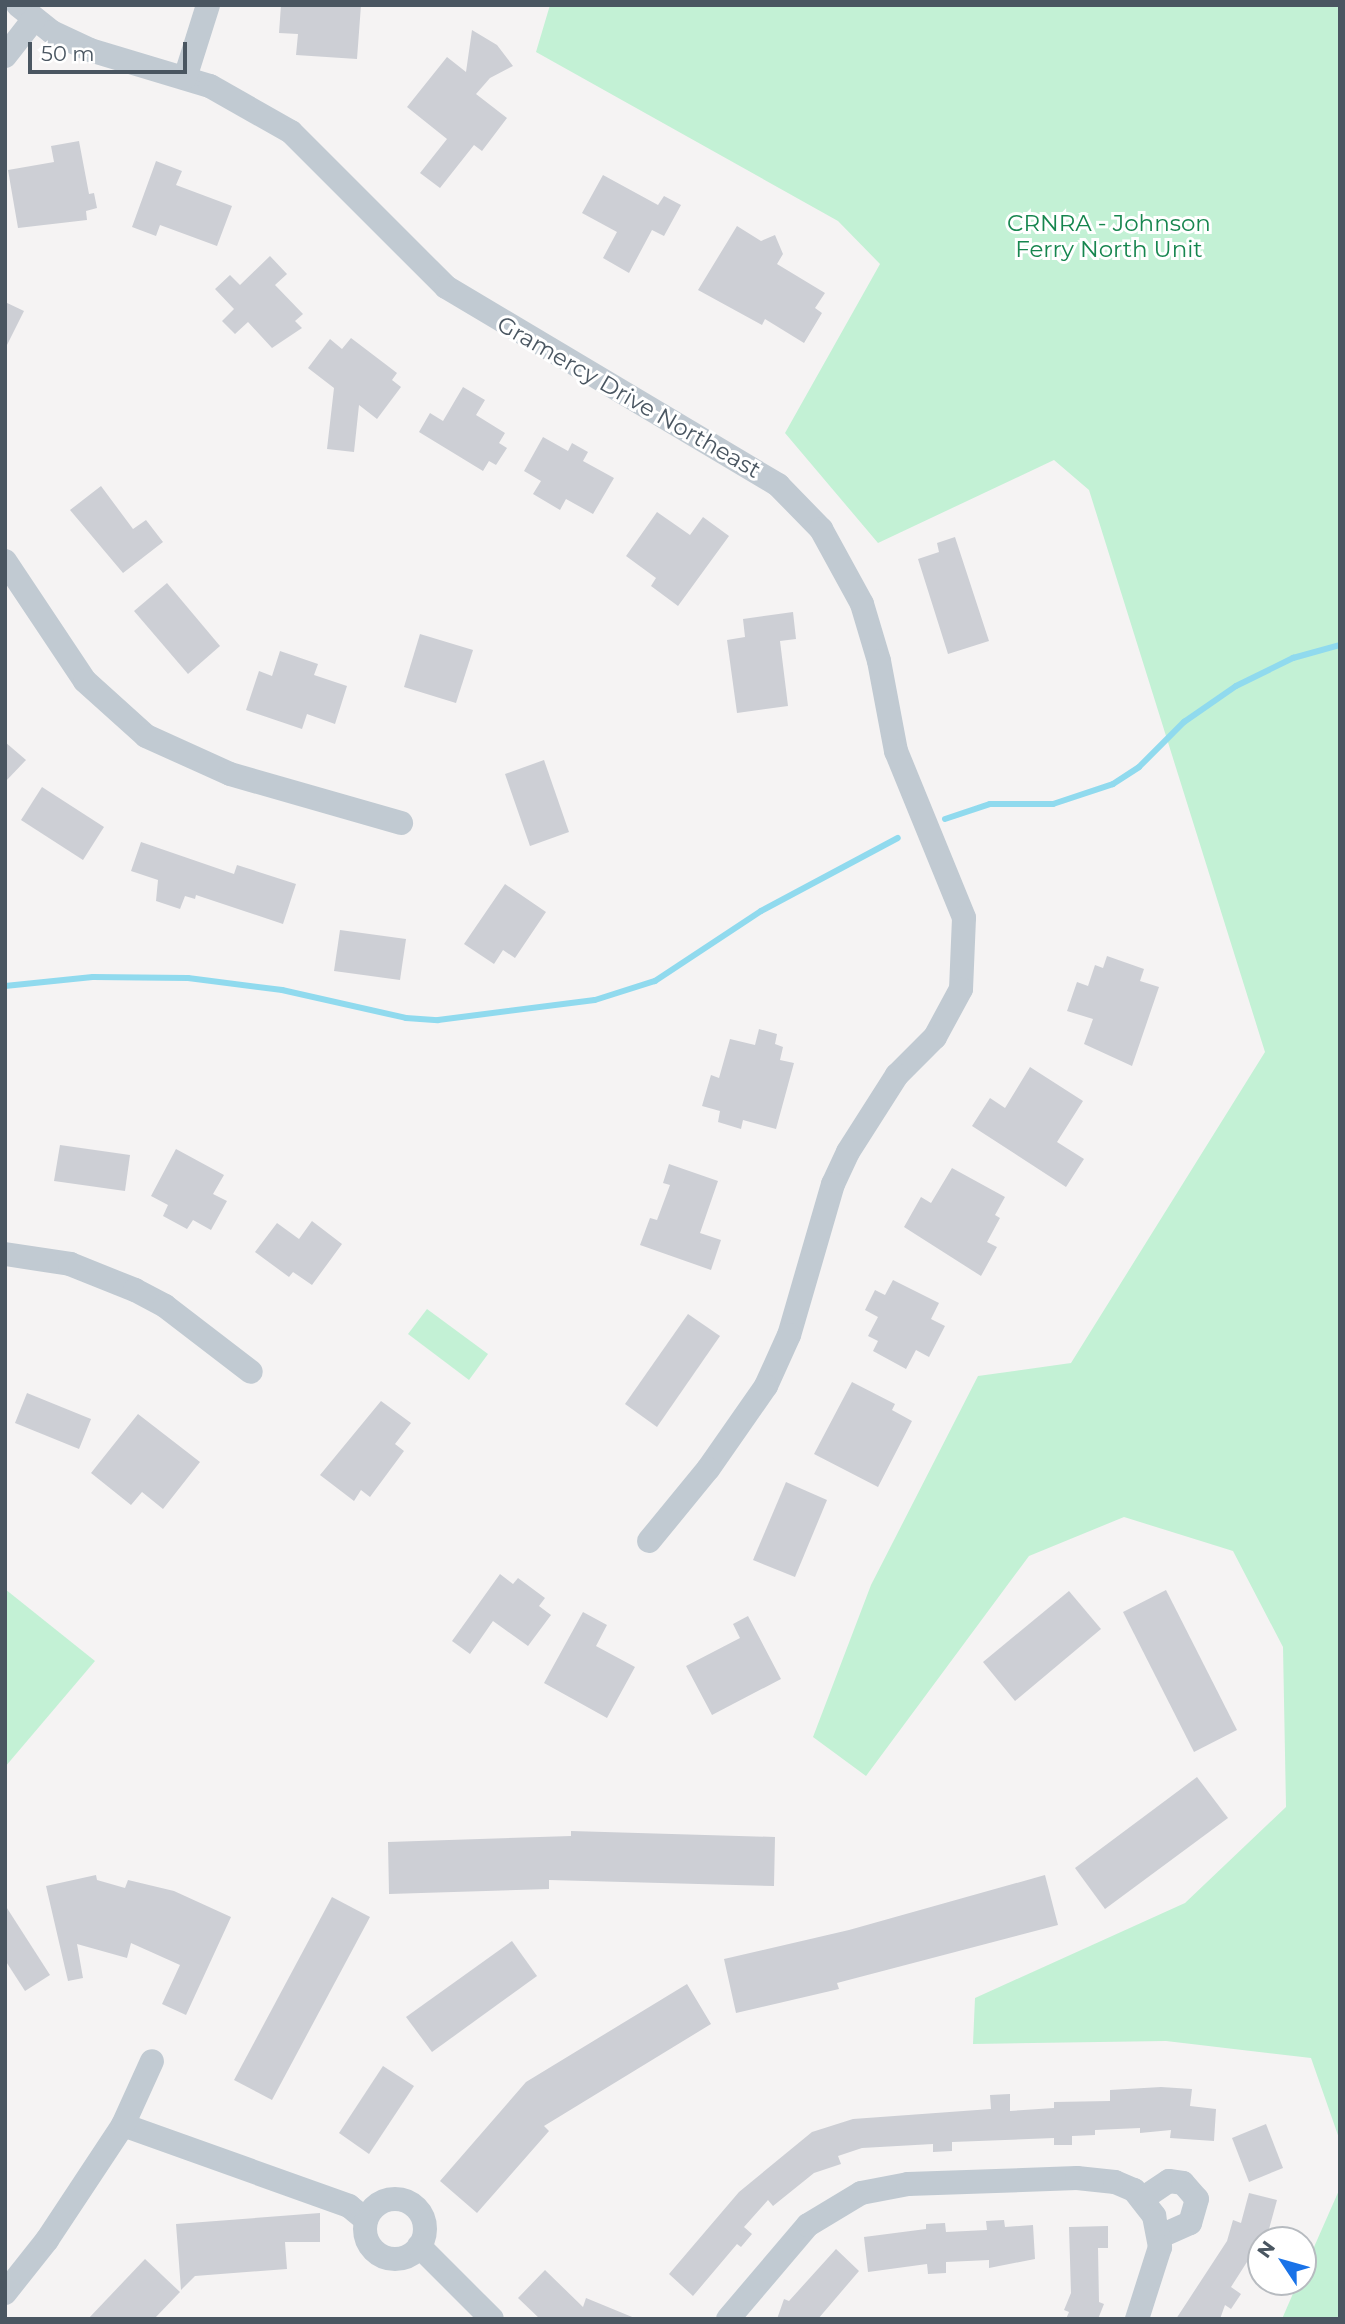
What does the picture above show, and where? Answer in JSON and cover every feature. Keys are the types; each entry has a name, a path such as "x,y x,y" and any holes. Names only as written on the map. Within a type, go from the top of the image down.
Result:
{"street":[{"path":"185,78 208,5"},
{"path":"5,56 26,12"},
{"name":"Gramercy Drive Northeast","path":"26,12 90,50 185,78 238,100 291,132 446,288 512,331 757,469 806,510 841,561 862,604 879,661 896,751 956,888 964,918 966,954 961,989 951,1014 897,1074 848,1152 833,1184 789,1335 765,1387 708,1469 649,1541"},
{"path":"5,561 85,681 146,736 230,774 401,823"},
{"path":"5,1254 70,1264 135,1290 165,1306 251,1372"},
{"path":"5,2292 47,2240 123,2125 152,2061"},
{"path":"123,2125 349,2206 366,2220"},
{"path":"727,2319 808,2225 861,2193 908,2184 1077,2178 1115,2182 1142,2199 1161,2236 1156,2269 1137,2319"},
{"path":"1142,2199 1169,2180 1192,2190 1197,2205 1190,2223 1161,2236"},
{"path":"382,2201 409,2202 423,2217 419,2246 403,2258 382,2256 368,2244 366,2220 382,2201"},
{"path":"419,2246 492,2319"}],"green space":[{"name":"CRNRA - Johnson Ferry North Unit","path":"550,5 1340,5 1340,2141 1311,2058 1166,2041 973,2044 975,1998 1185,1903 1286,1807 1283,1647 1233,1551 1124,1517 1029,1556 866,1776 813,1737 871,1585 978,1376 1071,1363 1265,1052 1089,490 1054,460 878,543 785,433 880,264 838,221 536,52"},
{"path":"427,1309 488,1354 469,1380 408,1334"},
{"path":"5,1589 95,1661 5,1767"},
{"path":"1340,2188 1340,2319 1282,2319 1292,2296 1317,2296 1317,2240"}],"building":[{"path":"281,5 361,5 357,59 296,55 298,34 279,33"},
{"path":"472,30 497,45 513,66 490,78 476,94 507,118 482,151 474,145 440,188 420,173 447,139 407,107 447,57 466,72"},
{"path":"79,141 89,194 94,193 97,208 86,211 87,220 18,228 8,170 54,162 51,146"},
{"path":"156,161 182,171 176,185 232,206 217,246 160,225 156,236 132,227"},
{"path":"603,175 658,205 664,196 681,205 664,236 652,230 629,273 603,258 617,232 582,213"},
{"path":"737,226 761,241 775,235 783,254 777,264 825,293 815,308 822,313 804,343 765,319 762,325 698,290"},
{"path":"270,256 287,274 275,285 303,314 295,321 302,328 272,348 248,322 235,334 222,321 234,309 215,289 230,275 240,285"},
{"path":"5,302 24,311 5,349"},
{"path":"351,338 397,373 392,380 401,387 377,419 359,405 354,452 327,449 334,388 308,368 330,339 342,349"},
{"path":"463,387 485,400 476,415 505,433 499,443 507,448 496,465 489,461 483,471 419,432 430,413 443,421"},
{"path":"543,437 568,451 572,443 588,452 583,461 614,478 593,514 566,499 560,510 533,494 541,481 524,471"},
{"path":"101,486 133,529 146,520 163,542 123,573 70,510"},
{"path":"657,512 690,535 703,517 729,536 678,606 651,586 656,578 626,556"},
{"path":"955,537 989,641 948,654 918,559 939,552 937,543"},
{"path":"167,583 220,646 188,674 134,611"},
{"path":"793,612 796,639 780,641 788,706 737,713 727,640 745,637 743,619"},
{"path":"420,634 473,650 456,703 404,687"},
{"path":"280,651 318,664 314,675 347,686 335,724 307,714 302,729 246,710 259,671 272,676"},
{"path":"5,742 26,760 5,782"},
{"path":"544,760 569,832 530,846 505,774"},
{"path":"42,787 104,827 83,860 21,820"},
{"path":"141,842 234,874 237,865 296,884 283,924 196,895 195,899 185,896 180,909 156,901 158,880 131,871"},
{"path":"505,884 546,912 515,958 503,950 494,964 464,944"},
{"path":"340,930 406,939 400,980 334,971"},
{"path":"1107,956 1144,969 1140,981 1159,987 1132,1066 1084,1044 1093,1019 1067,1011 1077,982 1088,986 1095,965 1103,968"},
{"path":"759,1029 777,1034 775,1044 783,1047 780,1060 794,1063 776,1129 743,1120 741,1129 718,1122 720,1111 702,1106 711,1075 719,1078 730,1039 755,1045"},
{"path":"1030,1067 1083,1101 1057,1142 1084,1159 1066,1187 972,1126 990,1098 1005,1108"},
{"path":"60,1145 130,1155 125,1191 54,1181"},
{"path":"176,1149 224,1175 213,1194 227,1201 211,1230 193,1220 187,1229 163,1216 168,1205 151,1196"},
{"path":"669,1164 718,1181 700,1233 721,1240 711,1270 640,1245 650,1218 657,1220 670,1185 663,1183"},
{"path":"952,1168 1005,1197 995,1215 1000,1218 987,1242 997,1247 981,1276 904,1227 921,1197 931,1203"},
{"path":"312,1221 342,1244 312,1285 293,1272 289,1277 255,1252 277,1223 299,1239"},
{"path":"893,1280 939,1303 931,1319 945,1326 929,1357 916,1350 906,1369 873,1351 878,1341 868,1336 878,1317 865,1310 875,1290 885,1295"},
{"path":"688,1314 720,1336 657,1427 625,1404"},
{"path":"852,1382 895,1404 892,1410 912,1421 878,1487 814,1454"},
{"path":"27,1393 91,1419 79,1449 15,1423"},
{"path":"381,1401 411,1423 395,1444 404,1451 370,1497 361,1490 354,1501 320,1475"},
{"path":"138,1414 200,1462 163,1509 142,1492 131,1505 91,1473"},
{"path":"786,1482 827,1500 795,1577 753,1560"},
{"path":"500,1574 513,1584 518,1578 545,1598 539,1606 551,1615 528,1646 493,1621 470,1654 452,1641"},
{"path":"1166,1590 1237,1730 1194,1752 1123,1612"},
{"path":"1069,1591 1101,1629 1015,1701 983,1662"},
{"path":"583,1612 607,1625 596,1646 635,1667 607,1718 544,1683"},
{"path":"748,1616 781,1679 712,1715 686,1666 740,1638 733,1624"},
{"path":"1197,1777 1228,1818 1105,1909 1075,1868"},
{"path":"571,1831 775,1837 774,1886 549,1880 549,1889 389,1894 388,1842 571,1836"},
{"path":"96,1875 97,1880 125,1888 128,1880 174,1891 231,1917 186,2015 162,2004 180,1965 131,1943 127,1958 77,1944 83,1978 68,1981 46,1886"},
{"path":"1045,1875 1058,1925 837,1983 839,1989 736,2013 724,1959 849,1930"},
{"path":"332,1897 370,1917 272,2100 234,2080"},
{"path":"5,1905 50,1975 25,1991 5,1960"},
{"path":"512,1941 537,1976 432,2052 406,2017"},
{"path":"687,1984 711,2024 544,2126 549,2131 477,2213 440,2181 526,2082"},
{"path":"383,2066 414,2086 369,2154 339,2133"},
{"path":"1161,2087 1192,2089 1190,2106 1216,2109 1214,2141 1170,2138 1171,2130 1140,2133 1140,2128 1095,2130 1095,2135 1072,2136 1072,2145 1054,2145 1054,2138 952,2142 952,2151 933,2152 933,2144 862,2148 838,2156 841,2164 814,2173 773,2206 768,2200 744,2227 752,2234 741,2247 737,2244 693,2296 669,2274 739,2192 812,2132 853,2119 991,2109 990,2095 1010,2094 1010,2111 1054,2108 1054,2102 1110,2101 1110,2090"},
{"path":"1266,2124 1283,2168 1249,2182 1232,2138"},
{"path":"1249,2193 1277,2200 1270,2226 1247,2226 1247,2262 1231,2287 1241,2294 1231,2309 1225,2305 1220,2319 1176,2319 1227,2241 1233,2220 1241,2223"},
{"path":"320,2213 320,2242 285,2242 287,2269 195,2276 181,2290 176,2224"},
{"path":"1004,2220 1005,2227 1033,2225 1035,2259 989,2268 989,2260 946,2262 946,2273 928,2274 927,2264 868,2272 864,2237 926,2229 926,2224 945,2223 946,2232 987,2230 986,2221"},
{"path":"1108,2226 1108,2248 1098,2248 1099,2302 1104,2304 1098,2319 1066,2319 1069,2312 1064,2310 1071,2293 1069,2227"},
{"path":"836,2249 859,2271 818,2319 777,2319 784,2299 789,2301"},
{"path":"145,2259 180,2292 154,2319 88,2319"},
{"path":"545,2270 583,2307 586,2298 637,2319 540,2319 518,2298"}],"waterway":[{"path":"945,819 990,804 1053,804 1113,784 1139,767 1184,722 1236,686 1293,658 1340,645"},
{"path":"5,986 93,977 188,978 282,990 406,1018 438,1020 595,1000 655,981 761,911 898,838"}]}
